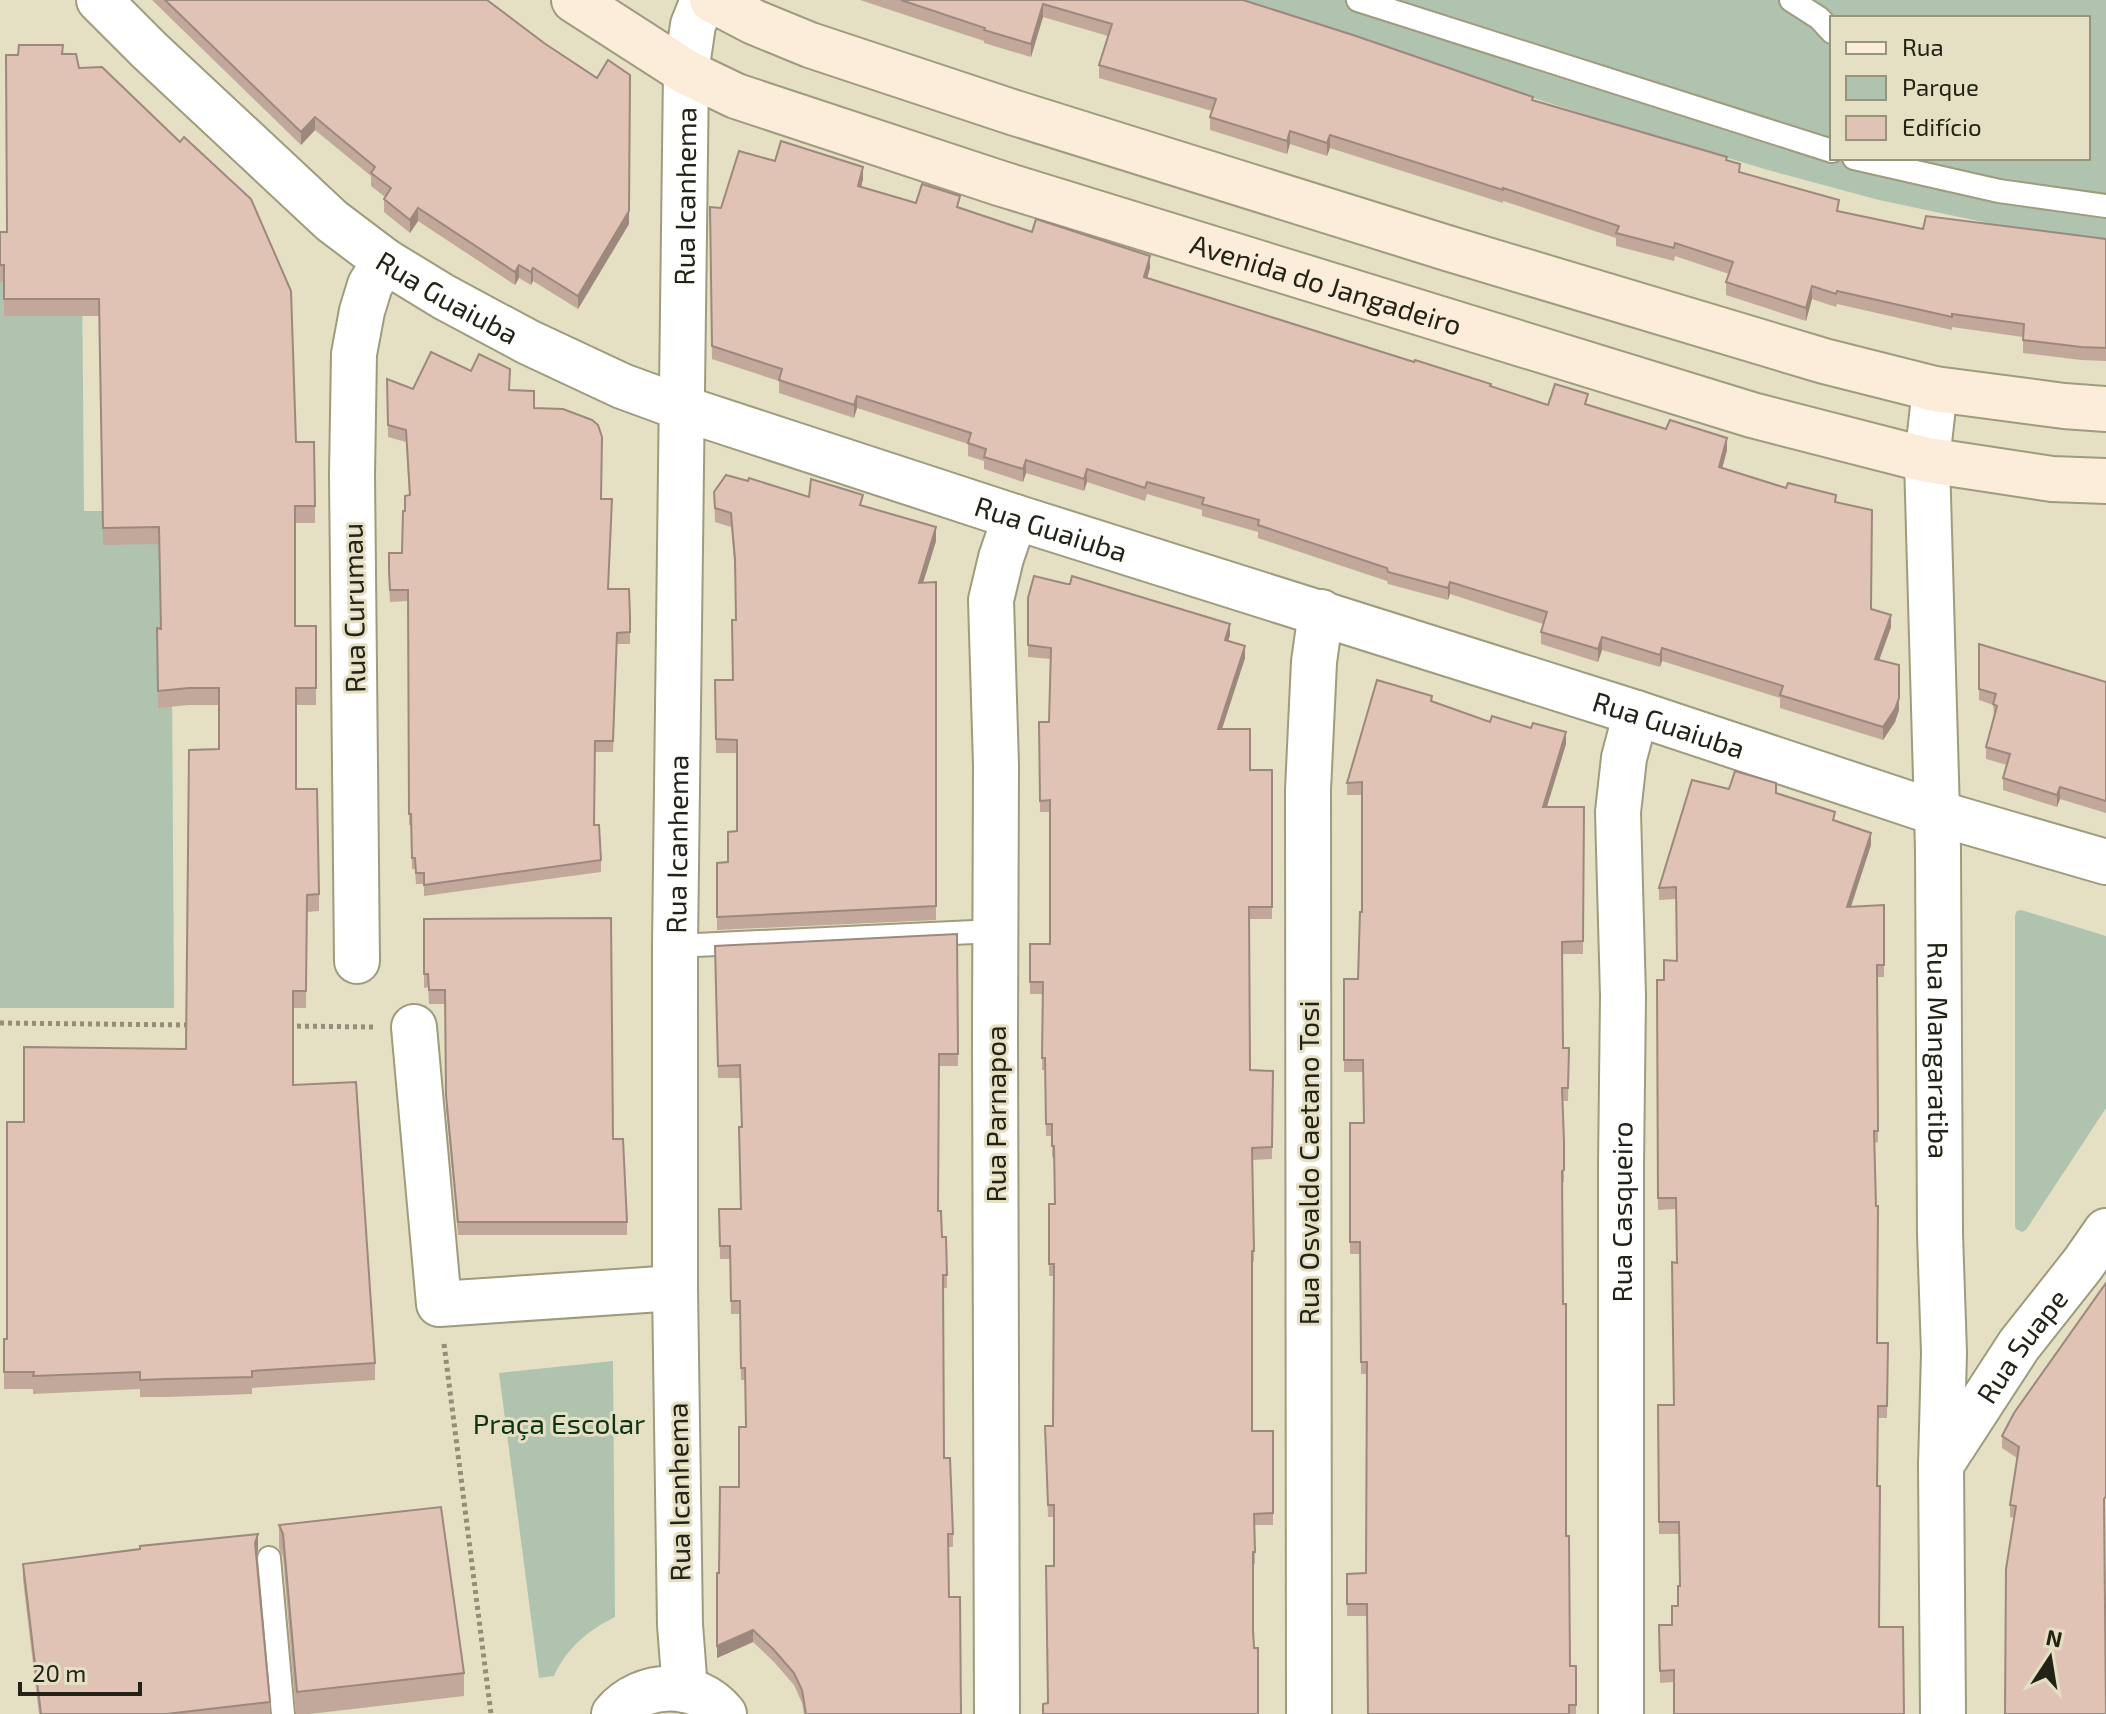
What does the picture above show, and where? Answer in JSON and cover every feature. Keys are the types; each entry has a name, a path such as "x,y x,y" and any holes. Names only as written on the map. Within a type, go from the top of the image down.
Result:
{"street":[{"name":"Rua Guaiuba","path":"99,0 332,221 385,261 528,342 622,386 1015,517 1636,713 1937,813 2106,862"},
{"name":"Avenida do Jangadeiro","path":"574,0 686,72 736,96 1014,188 1752,415 1927,460 2052,479 2106,481"},
{"name":"Rua Icanhema","path":"685,1690 680,1625 675,1288 675,946 686,72 693,25 703,0"},
{"path":"712,0 754,22 810,45 1015,113 1447,248 1824,361 1935,389 2106,409"},
{"name":"Rua Curumau","path":"357,961 352,474 354,354 370,285 385,261"},
{"name":"Rua Mangaratiba","path":"1935,389 1927,460 1937,813 1940,1234 1944,1353 1941,1465 1943,1714"},
{"name":"Rua Parnapoa","path":"997,1714 996,765 991,600 1015,517"},
{"name":"Rua Osvaldo Caetano Tosi","path":"1309,1714 1308,790 1314,662 1321,612"},
{"name":"Rua Casqueiro","path":"1621,1714 1623,996 1618,812 1624,758 1636,713"},
{"path":"414,1027 439,1304 675,1288"},
{"name":"Rua Suape","path":"1941,1465 2019,1345 2106,1231"},
{"path":"614,1714 640,1693 662,1688 685,1690 703,1696 724,1714"}],"lane":[{"path":"1358,0 1830,150"},
{"path":"1791,0 1819,18 1830,30"},
{"path":"1862,160 1999,191 2106,206"},
{"path":"675,946 995,931"},
{"path":"269,1558 283,1714"}],"path":[{"path":"0,1023 195,1025"},
{"path":"289,1026 414,1027"},
{"path":"439,1304 491,1714"}],"green space":[{"path":"1228,0 2106,0 2106,240 2035,233 1879,200 1768,170"},
{"path":"0,264 82,264 84,511 171,511 174,1008 0,1008"},
{"path":"2021,910 2106,936 2106,1108 2022,1232 2015,1226 2015,915"},
{"name":"Praça Escolar","path":"613,1361 615,1617 579,1641 554,1676 539,1678 499,1373"}],"building":[{"path":"165,0 487,0 597,78 608,60 630,75 629,211 578,296 533,268 531,272 519,265 515,272 418,208 410,220 384,199 391,188 371,173 375,167 315,117 301,132"},
{"path":"901,0 1243,0 1533,97 1532,100 1727,157 1726,160 1740,164 1739,172 1839,200 1837,211 1923,229 1926,216 2106,239 2106,348 2023,340 2024,324 1952,314 1952,317 1837,291 1836,294 1812,286 1806,308 1726,282 1733,262 1675,243 1674,248 1616,233 1619,226 1330,135 1327,143 1290,131 1287,141 1210,117 1216,99 1099,65 1112,24 1043,4 1031,44"},
{"path":"19,45 63,45 62,54 76,54 79,68 102,67 180,142 184,137 251,199 291,291 296,442 314,442 315,506 295,506 295,626 316,626 316,688 296,688 296,789 317,789 319,894 307,895 306,991 293,991 293,1085 356,1082 375,1363 252,1371 252,1377 140,1380 140,1372 33,1376 34,1372 4,1372 4,1339 7,1339 7,1122 24,1122 24,1047 186,1049 189,750 219,749 219,688 158,691 157,628 161,629 159,527 103,528 99,299 4,299 0,232 7,232 6,55 18,55"},
{"path":"781,141 863,167 858,186 916,203 922,184 960,196 957,207 1032,232 1036,219 1150,256 1144,277 1491,384 1548,405 1555,384 1588,394 1585,404 1666,429 1670,420 1727,438 1719,467 1786,488 1788,483 1836,495 1835,502 1872,510 1871,609 1891,615 1875,659 1899,665 1899,698 1895,709 1883,727 1780,695 1783,686 1662,648 1660,655 1602,637 1598,649 1541,632 1547,612 1450,582 1448,588 1388,572 1387,568 1258,525 1259,520 1202,504 1204,498 1147,482 1145,488 1087,469 1084,479 1026,460 1023,469 984,457 986,449 968,443 971,433 857,396 854,405 779,380 782,369 712,346 710,207 721,208 739,151 775,161"},
{"path":"431,352 471,371 479,354 510,369 509,390 534,391 534,408 563,409 598,425 602,437 601,499 612,499 608,589 629,589 630,617 630,632 617,633 613,741 595,741 594,825 599,825 601,860 424,885 424,873 416,873 409,814 408,590 390,590 389,571 389,553 402,553 405,496 410,495 406,430 388,425 387,379 413,389"},
{"path":"726,475 748,481 749,478 809,497 811,479 863,495 860,505 936,527 919,583 936,582 936,906 717,917 717,863 728,862 728,832 737,831 737,740 716,739 715,680 733,680 732,620 736,620 731,513 715,508 714,492"},
{"path":"1034,576 1070,584 1072,576 1230,624 1225,640 1245,646 1218,729 1250,729 1250,770 1272,770 1272,907 1249,907 1250,1070 1273,1071 1272,1147 1252,1148 1252,1431 1273,1431 1273,1513 1254,1514 1253,1630 1254,1648 1258,1648 1258,1714 1043,1714 1043,1704 1048,1703 1046,1566 1054,1566 1054,1505 1048,1505 1045,1426 1053,1426 1054,1264 1049,1264 1049,1204 1055,1204 1054,1146 1052,1124 1046,1124 1045,1058 1042,1058 1043,982 1030,982 1030,944 1050,944 1050,800 1040,801 1039,722 1049,722 1051,648 1028,645 1028,598"},
{"path":"1979,644 2106,682 2106,801 2060,787 2057,795 2003,778 2010,754 1986,747 1997,706 1993,704 1996,694 1979,689"},
{"path":"1377,680 1432,696 1431,701 1490,722 1492,716 1531,728 1533,723 1566,732 1543,807 1584,807 1583,941 1562,942 1563,1048 1569,1048 1568,1088 1562,1088 1566,1536 1569,1536 1570,1666 1576,1666 1576,1705 1569,1705 1569,1714 1368,1714 1367,1604 1347,1604 1347,1574 1366,1573 1367,1362 1361,1362 1360,1242 1350,1242 1350,1123 1364,1123 1363,1060 1344,1060 1344,979 1358,979 1362,912 1362,782 1347,783"},
{"path":"1735,771 1776,783 1776,793 1835,812 1833,820 1871,833 1847,907 1884,905 1884,965 1877,965 1878,1131 1874,1131 1878,1206 1877,1343 1888,1343 1887,1406 1878,1406 1879,1627 1903,1627 1904,1714 1674,1714 1674,1670 1660,1671 1659,1625 1672,1625 1672,1606 1678,1606 1680,1586 1679,1522 1659,1522 1658,1405 1674,1405 1672,1262 1677,1263 1676,1198 1658,1198 1657,980 1664,980 1664,960 1677,961 1676,887 1659,888 1692,780 1729,789"},
{"path":"611,918 613,1139 623,1139 627,1222 458,1222 446,1095 445,990 429,990 428,974 424,974 424,919"},
{"path":"957,934 958,1054 939,1054 938,1211 941,1211 942,1237 946,1237 947,1275 943,1275 944,1458 950,1458 953,1534 948,1534 949,1597 960,1597 961,1714 806,1714 802,1690 794,1673 753,1630 717,1646 720,1487 739,1487 739,1427 746,1427 740,1301 731,1301 730,1246 720,1246 719,1209 741,1209 740,1065 718,1066 715,946"},
{"path":"2106,1283 2106,1714 2005,1714 2006,1569 2016,1506 2010,1505 2019,1447 2002,1436 2014,1413"},
{"path":"441,1507 464,1673 297,1692 283,1534 279,1525"},
{"path":"258,1534 255,1543 270,1702 166,1714 41,1714 23,1564 140,1549 140,1546"}]}
